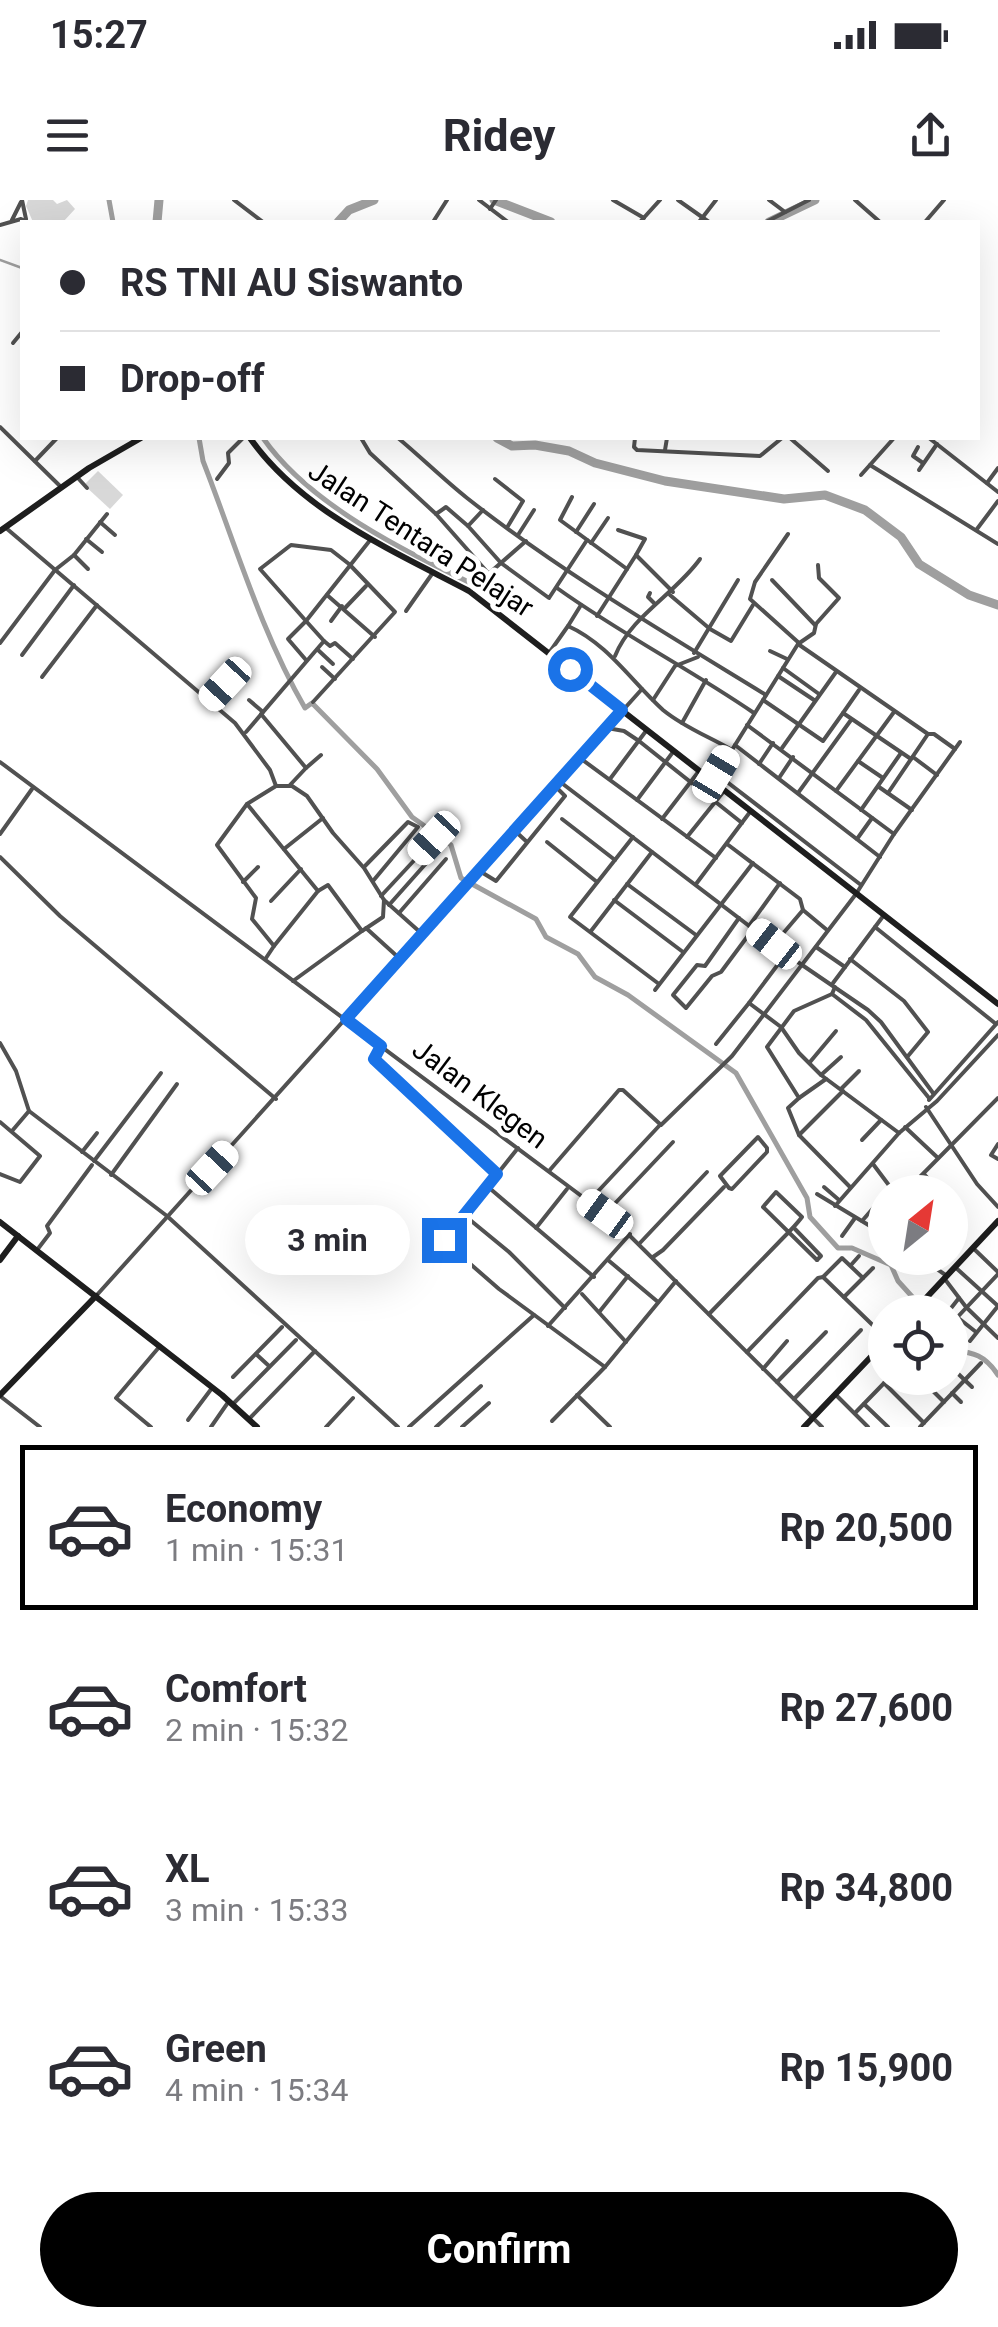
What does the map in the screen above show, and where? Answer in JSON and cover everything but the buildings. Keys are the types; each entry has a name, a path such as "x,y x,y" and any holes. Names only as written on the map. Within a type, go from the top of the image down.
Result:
{"main road":[{"path":"3,530 138,440"},
{"name":"Jalan Tentara Pelajar","path":"252,440 280,473 371,540 432,574 473,587 646,731 698,771 714,778 750,812 998,1004"},
{"path":"968,1253 998,1221"},
{"path":"0,1222 257,1427"},
{"path":"0,1260 18,1236"},
{"path":"929,1295 946,1277"},
{"path":"0,1396 96,1296"},
{"path":"804,1427 868,1359"}],"street":[{"path":"234,200 260,220"},
{"path":"478,200 504,220"},
{"path":"613,200 642,220 660,200"},
{"path":"678,200 701,220 716,200"},
{"path":"769,200 785,212"},
{"path":"770,220 809,200"},
{"path":"855,200 878,220"},
{"path":"927,220 944,200"},
{"path":"11,221 22,201"},
{"path":"490,209 495,202"},
{"path":"0,225 20,221"},
{"path":"13,343 20,334"},
{"path":"0,427 62,488"},
{"path":"35,461 54,440"},
{"path":"217,479 229,463 228,452 241,440"},
{"path":"361,440 368,451 436,514 489,574"},
{"path":"400,440 526,541 765,697 830,747"},
{"path":"635,440 635,449 760,456 780,440"},
{"path":"666,450 667,440"},
{"path":"792,440 828,470"},
{"path":"861,475 892,440"},
{"path":"932,440 998,492"},
{"path":"918,470 937,444"},
{"path":"918,447 913,456 923,463"},
{"path":"870,465 998,544"},
{"path":"988,484 998,468"},
{"path":"77,477 87,488"},
{"path":"495,479 524,502 507,527"},
{"path":"572,497 560,520 626,569"},
{"path":"576,532 594,504"},
{"path":"976,530 997,504"},
{"path":"436,514 446,506 501,564 548,598 608,518"},
{"path":"468,526 483,510"},
{"path":"518,535 534,510"},
{"path":"0,644 55,570 74,555 107,514"},
{"path":"100,522 116,535"},
{"path":"3,530 210,700 244,734 270,770 276,786"},
{"path":"597,616 644,539 618,530"},
{"path":"788,534 753,586 753,605 860,690 955,749"},
{"path":"86,539 102,552"},
{"path":"306,660 288,639 371,540"},
{"path":"473,587 526,541"},
{"path":"313,702 375,637 395,612 349,564 327,548 294,544 284,547 261,570 324,641 330,646 335,643 353,659"},
{"path":"74,555 88,569"},
{"path":"636,555 710,629 732,641 753,605"},
{"path":"616,655 641,618 672,593 700,560"},
{"path":"818,565 819,578 839,598 816,624 814,634 797,642 714,778 861,885"},
{"path":"406,611 432,574"},
{"path":"653,700 675,666 696,654 738,580"},
{"path":"772,580 810,623 816,624"},
{"path":"331,620 367,584"},
{"path":"22,654 74,585"},
{"path":"557,588 626,636 706,679 754,713"},
{"path":"650,592 648,596 656,606"},
{"path":"327,594 375,637"},
{"path":"42,677 96,605"},
{"path":"550,653 581,606"},
{"path":"566,611 574,616"},
{"path":"568,626 616,655 642,689 682,724 733,747 759,764 880,857"},
{"path":"244,734 324,641"},
{"path":"316,649 332,664"},
{"path":"770,651 788,660"},
{"path":"322,667 335,679"},
{"path":"783,668 819,694"},
{"path":"782,748 836,672"},
{"path":"778,676 814,700"},
{"path":"682,724 706,679"},
{"path":"210,700 225,684"},
{"path":"96,1296 642,689"},
{"path":"823,741 860,690"},
{"path":"249,700 306,768"},
{"path":"836,791 894,712"},
{"path":"843,713 938,775"},
{"path":"798,793 852,719"},
{"path":"746,726 782,748 894,834"},
{"path":"607,728 624,731 742,824"},
{"path":"609,780 646,731"},
{"path":"888,793 928,734"},
{"path":"759,764 773,742"},
{"path":"549,1172 619,1090 661,1126 723,1062 828,932 960,742"},
{"path":"637,800 674,752"},
{"path":"861,810 902,753"},
{"path":"290,785 321,755"},
{"path":"779,779 793,757"},
{"path":"580,758 716,858"},
{"path":"858,761 884,778"},
{"name":"Jalan Klegen","path":"0,762 630,1234 822,1427"},
{"path":"661,820 698,771"},
{"path":"556,782 874,1016 907,1057 951,1146 998,1207"},
{"path":"478,870 496,881 565,795 556,782"},
{"path":"274,946 252,921 256,898 217,845 247,804 276,786 290,785 302,791 385,900 422,933"},
{"path":"878,786 912,810"},
{"path":"0,834 33,788"},
{"path":"687,838 724,791"},
{"path":"247,804 318,891"},
{"path":"695,885 750,812"},
{"path":"284,849 323,818"},
{"path":"857,839 872,818"},
{"path":"562,819 614,860"},
{"path":"364,868 408,822 418,828 373,881"},
{"path":"514,830 527,842"},
{"path":"632,837 570,916 660,984"},
{"path":"293,981 384,917 385,900 434,838"},
{"path":"547,842 598,882"},
{"path":"726,844 800,899 803,910 828,932"},
{"path":"385,900 438,850"},
{"path":"590,932 652,852"},
{"path":"0,857 60,916 276,1099"},
{"path":"399,913 446,859"},
{"path":"655,990 753,863"},
{"path":"243,882 258,867"},
{"path":"272,901 301,869"},
{"path":"849,888 854,880"},
{"path":"739,918 705,966 697,966 673,994 686,1008 712,976 722,972 780,883"},
{"path":"627,884 698,936"},
{"path":"265,959 318,891 327,885 364,930 399,958"},
{"path":"614,900 684,953"},
{"path":"774,944 803,910"},
{"path":"832,994 850,959 884,915"},
{"path":"837,1203 997,1023 876,927"},
{"path":"816,947 845,967"},
{"path":"716,1044 786,954"},
{"path":"850,959 904,1001 928,1032 907,1057"},
{"path":"832,994 866,1020 929,1101"},
{"path":"799,1098 767,1048 794,1010 832,994"},
{"path":"749,1003 781,1027 808,1063 824,1077 900,1132"},
{"path":"808,1063 836,1031"},
{"path":"929,1101 938,1101 998,1034"},
{"path":"0,1043 16,1071 29,1110 93,1163 168,1216 398,1427"},
{"path":"381,1046 374,1059 497,1174"},
{"path":"841,1057 788,1108 799,1136 850,1187"},
{"path":"799,1136 859,1070"},
{"path":"37,1251 50,1233 47,1226 162,1074"},
{"path":"111,1174 177,1084"},
{"path":"924,1174 998,1098"},
{"path":"12,1131 29,1110"},
{"path":"862,1140 881,1120"},
{"path":"0,1122 40,1158 20,1182 0,1174"},
{"path":"588,1202 659,1126"},
{"path":"905,1127 938,1159"},
{"path":"82,1152 97,1133"},
{"path":"760,1138 767,1152 732,1188 725,1185 721,1174 760,1138"},
{"path":"605,1214 673,1142"},
{"path":"998,1144 991,1155 998,1159"},
{"path":"518,1148 444,1242 548,1326 605,1366"},
{"path":"872,1162 882,1175"},
{"path":"640,1244 708,1172"},
{"path":"653,1257 725,1185"},
{"path":"486,1186 594,1276"},
{"path":"536,1228 569,1187"},
{"path":"824,1187 837,1203 868,1225"},
{"path":"709,1314 791,1230 802,1215 776,1192 763,1205 791,1230 821,1256 820,1260 791,1230"},
{"path":"817,1194 837,1203"},
{"path":"862,1222 868,1214"},
{"path":"464,1215 509,1252 565,1308"},
{"path":"842,1236 855,1218"},
{"path":"548,1326 630,1234"},
{"path":"968,1305 998,1273 973,1248"},
{"path":"851,1265 859,1256"},
{"path":"746,1352 842,1258 863,1278"},
{"path":"608,1260 658,1302"},
{"path":"844,1297 868,1273"},
{"path":"943,1275 957,1295"},
{"path":"963,1275 998,1306 970,1341"},
{"path":"599,1312 628,1276"},
{"path":"823,1277 868,1322"},
{"path":"552,1421 605,1366 676,1281"},
{"path":"580,1292 626,1342"},
{"path":"968,1309 998,1338"},
{"path":"408,1427 534,1314"},
{"path":"968,1325 976,1332"},
{"path":"233,1377 282,1327"},
{"path":"794,1398 861,1330"},
{"path":"777,1383 826,1332"},
{"path":"210,1427 296,1340"},
{"path":"763,1370 788,1341"},
{"path":"151,1427 116,1398 160,1346"},
{"path":"249,1419 316,1350"},
{"path":"256,1354 269,1366"},
{"path":"968,1376 981,1364"},
{"path":"968,1384 972,1387"},
{"path":"436,1427 481,1386"},
{"path":"188,1420 212,1388"},
{"path":"577,1394 605,1426"},
{"path":"836,1394 868,1427"},
{"path":"855,1413 872,1395"},
{"path":"898,1395 922,1425 951,1395"},
{"path":"937,1395 944,1402"},
{"path":"953,1395 961,1402"},
{"path":"0,1396 40,1427"},
{"path":"326,1427 353,1398"},
{"path":"462,1427 489,1403"},
{"path":"864,1404 888,1427"}],"shaded area":[{"path":"28,200 53,200 57,204 67,200 75,209 65,220 32,220 26,206"},
{"path":"98,471 123,495 110,509 84,485"}],"waterway":[{"path":"109,200 113,220"},
{"path":"157,220 159,200"},
{"path":"340,220 349,210 374,200"},
{"path":"494,200 546,220"},
{"path":"773,220 815,200"},
{"path":"0,260 20,267"},
{"path":"199,440 203,461 250,587 305,708 312,703 377,769 412,817 451,845 461,878 536,919 546,937 578,954 595,977 628,995 736,1073 807,1198 810,1217 838,1248 852,1248 891,1265 911,1295"},
{"path":"265,440 283,463 334,507 394,544 483,589"},
{"path":"501,440 512,446 535,445 569,451 595,463 665,481 784,499 825,495 865,510 901,537 919,564 969,595 998,605"},
{"path":"968,1353 988,1363 998,1375"}],"route":[{"path":"444,1240 497,1174 374,1059 381,1046 346,1019 622,710 570,669"}]}
